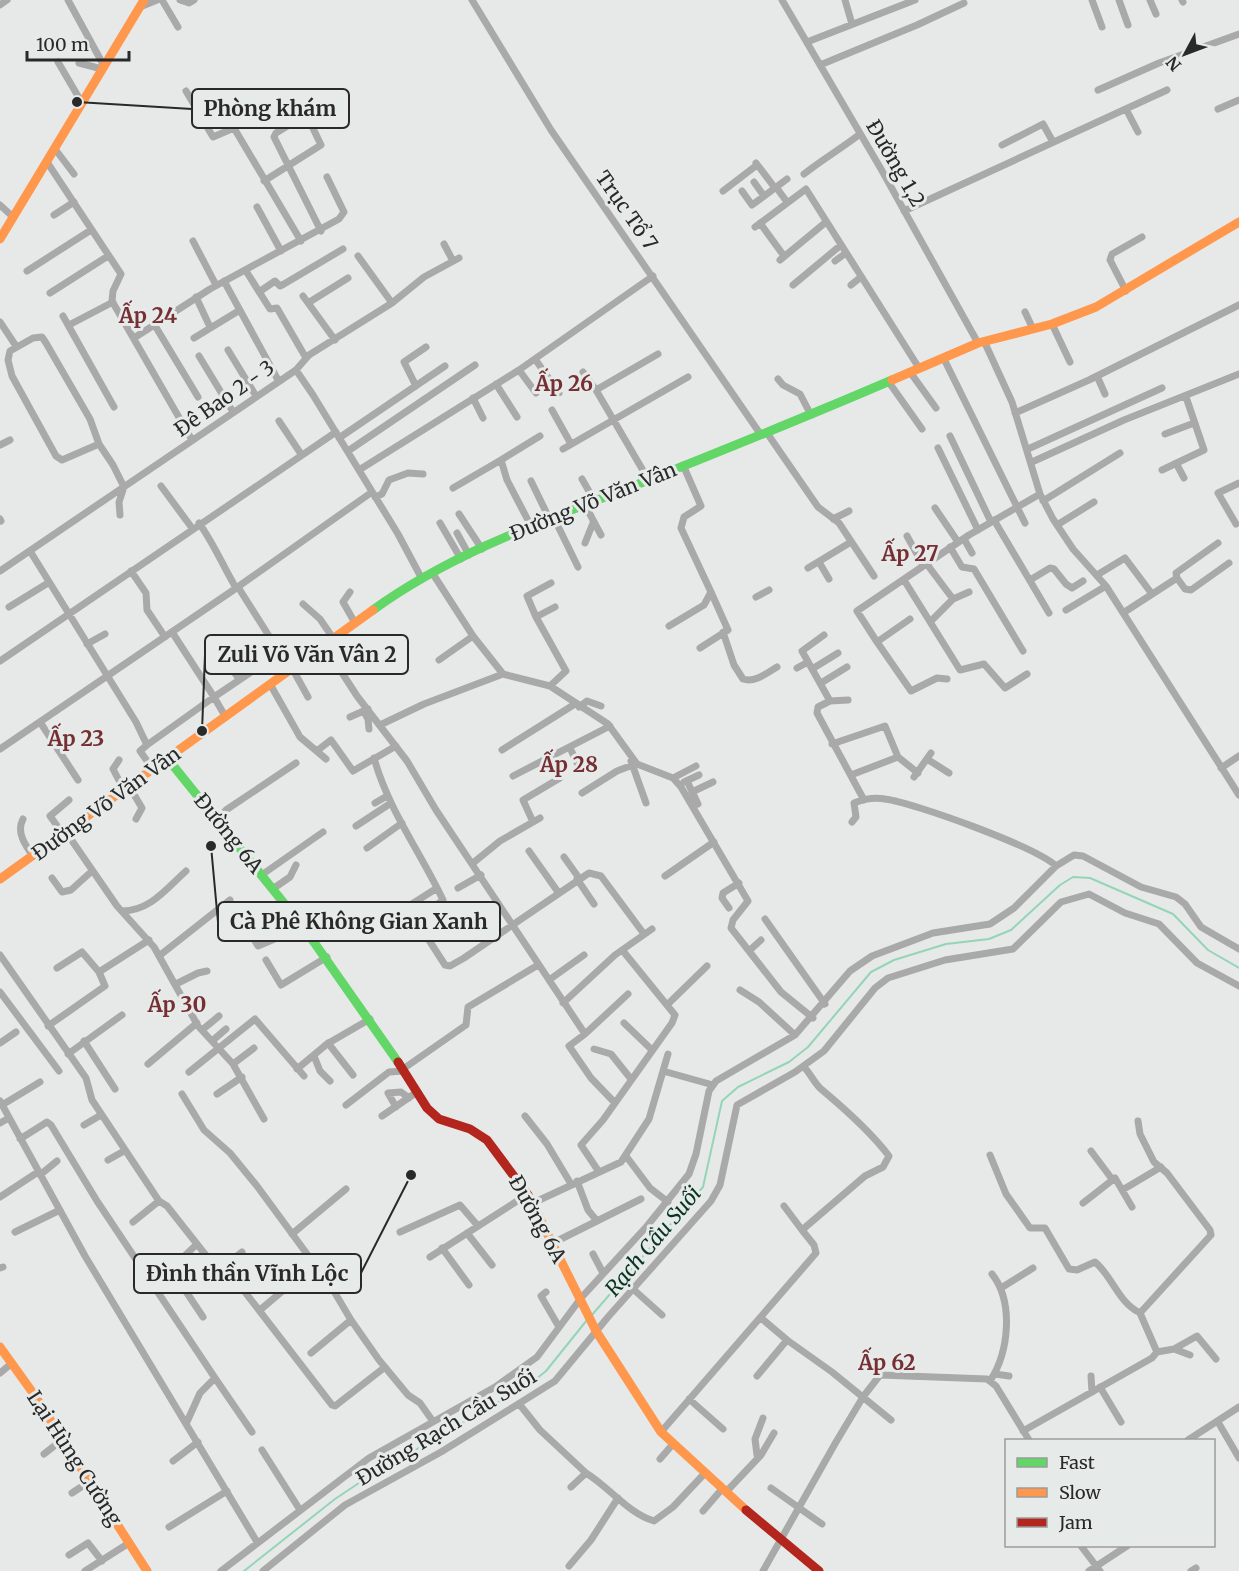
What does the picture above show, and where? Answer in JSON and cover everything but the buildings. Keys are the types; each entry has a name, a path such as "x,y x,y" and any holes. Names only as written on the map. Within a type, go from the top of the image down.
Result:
{"street":[{"path":"0,5 7,0"},
{"path":"68,0 103,68"},
{"path":"0,239 142,4 157,0"},
{"path":"162,0 178,27"},
{"path":"180,0 189,3 194,0"},
{"name":"Trục Tổ 7","path":"472,0 551,130 764,434 818,507 833,519 851,542 873,576"},
{"name":"Đường 1,2","path":"782,0 981,342 1015,413 1041,497 1057,525 1106,586 1239,795"},
{"path":"844,0 852,24"},
{"path":"807,42 893,4 915,0"},
{"path":"1092,0 1102,27"},
{"path":"1119,0 1128,25"},
{"path":"1150,0 1156,14"},
{"path":"820,65 964,3"},
{"path":"1098,90 1159,63 1239,34"},
{"path":"57,62 82,103"},
{"path":"79,63 103,68"},
{"path":"904,211 1167,90"},
{"path":"186,91 213,137 234,128 301,241"},
{"path":"264,181 321,145 298,97"},
{"path":"1218,109 1239,100"},
{"path":"1126,109 1138,132"},
{"path":"307,114 274,135 321,231"},
{"path":"1002,145 1043,124 1053,142"},
{"path":"804,174 834,149 841,148 861,134"},
{"path":"55,148 74,174"},
{"path":"47,162 121,274 113,291 113,302 192,440"},
{"path":"723,191 756,164 787,202"},
{"path":"134,338 216,285 321,231 344,212 327,177"},
{"path":"742,191 752,206 787,179"},
{"path":"754,182 765,196"},
{"path":"826,222 782,258 758,225 806,189 861,277 936,408"},
{"path":"54,215 74,202"},
{"path":"0,205 12,216"},
{"path":"258,207 280,252"},
{"name":"Đường Võ Văn Vân","path":"0,879 333,638 422,579 465,556 551,517 811,415 981,342 1052,324 1096,307 1239,222"},
{"path":"27,271 91,230"},
{"path":"1126,291 1110,260 1112,254 1142,237"},
{"path":"193,241 216,285"},
{"path":"296,370 306,358 392,303 424,277 456,260 444,244"},
{"path":"793,285 841,245"},
{"path":"259,292 275,281 280,286 292,280 343,249"},
{"path":"835,261 846,253"},
{"path":"50,292 108,256"},
{"path":"358,256 392,303"},
{"path":"246,271 270,309 277,308 306,358"},
{"path":"359,470 519,370 653,276"},
{"path":"851,285 861,277"},
{"path":"335,340 306,300 348,278"},
{"path":"224,281 278,380"},
{"path":"196,297 210,327"},
{"path":"69,325 113,302"},
{"path":"1015,413 1097,376 1239,305"},
{"path":"194,338 240,310"},
{"path":"1025,312 1033,329"},
{"path":"63,316 114,407"},
{"path":"0,322 16,346"},
{"path":"154,324 198,397"},
{"path":"1052,324 1070,362"},
{"path":"99,444 63,460 56,456 12,376 8,360 10,351 33,338 42,338 90,419 99,444 124,488 118,502 120,515"},
{"path":"416,386 404,362 426,347"},
{"path":"228,350 256,396"},
{"path":"596,390 658,354"},
{"path":"198,356 233,412"},
{"path":"535,359 559,393"},
{"path":"944,359 1025,523"},
{"path":"348,451 475,365"},
{"path":"0,660 301,454 338,435 445,366"},
{"name":"Đê Bao 2 - 3","path":"0,572 278,380 296,370 374,494 422,579"},
{"path":"519,370 536,393"},
{"path":"583,372 614,419 648,479"},
{"path":"1032,462 1124,420 1239,374"},
{"path":"1097,376 1105,394"},
{"path":"563,449 688,377"},
{"path":"778,379 783,386 800,394 811,415"},
{"path":"888,381 922,429"},
{"path":"496,384 517,417"},
{"path":"1028,449 1162,388"},
{"path":"1162,470 1204,450 1186,397"},
{"path":"473,398 483,418"},
{"path":"552,410 571,444"},
{"path":"279,421 301,454"},
{"path":"1165,434 1194,423"},
{"path":"453,488 540,436"},
{"path":"950,436 993,521 1049,613"},
{"path":"0,445 10,440"},
{"path":"938,448 978,530"},
{"path":"947,679 937,678 911,691 857,611 961,540 1016,507 1041,497 1120,453"},
{"path":"501,460 507,480 531,526"},
{"path":"1176,463 1184,478"},
{"path":"683,465 701,506 684,517 681,528 728,630 700,648"},
{"path":"0,749 374,494 382,494 389,480 408,473 423,474"},
{"path":"582,479 593,523 601,535"},
{"path":"531,481 578,567"},
{"path":"1236,524 1218,493 1239,483"},
{"path":"161,486 216,549 217,555 237,588 276,647 275,656 308,697"},
{"path":"1057,525 1094,502"},
{"path":"935,508 972,553"},
{"path":"833,519 849,511"},
{"path":"459,514 482,549"},
{"path":"440,523 465,556"},
{"path":"585,543 593,523"},
{"path":"457,533 465,556"},
{"path":"907,536 925,564 953,599"},
{"path":"808,568 851,542"},
{"path":"1218,543 1176,573 1177,578 1185,589 1191,590 1229,563"},
{"path":"950,547 962,567 974,569 1023,651"},
{"path":"30,551 136,722 147,745"},
{"path":"1097,575 1125,558 1152,594"},
{"path":"819,562 829,579"},
{"path":"1030,580 1054,568 1072,588 1083,581"},
{"path":"131,571 146,593 147,610 165,637"},
{"path":"433,574 473,636 503,674"},
{"path":"1123,613 1177,578"},
{"path":"904,580 962,671 984,664 1005,688 1027,675"},
{"path":"9,607 48,582"},
{"path":"550,583 527,596 566,671 550,686"},
{"path":"1066,610 1106,586"},
{"path":"756,597 769,590"},
{"path":"350,592 343,602 355,623"},
{"path":"669,626 704,605 711,592"},
{"path":"931,621 953,599 969,592"},
{"path":"303,604 320,619 333,638"},
{"path":"536,617 555,607"},
{"path":"877,642 910,619"},
{"path":"172,632 225,716"},
{"path":"723,632 743,679 749,681 757,679 777,667"},
{"path":"87,644 105,634"},
{"path":"824,635 802,651 830,701"},
{"path":"439,660 473,636"},
{"path":"214,644 239,679"},
{"path":"324,645 366,711 380,724 396,746 585,1034"},
{"path":"797,668 837,653"},
{"path":"152,768 140,751 239,679 275,656"},
{"path":"821,683 848,667"},
{"path":"380,724 424,704 503,674 550,686 610,726 631,762 646,803"},
{"path":"270,684 300,737 326,759"},
{"path":"848,700 830,701 818,707 817,713 864,800"},
{"path":"502,750 577,705 587,701 601,706"},
{"path":"350,717 366,711"},
{"path":"366,711 369,729"},
{"path":"40,722 78,780"},
{"path":"832,744 883,725 886,727 898,757 916,775 929,756 950,773"},
{"path":"513,776 610,726"},
{"path":"318,750 331,740 353,771 396,746"},
{"path":"570,748 581,771"},
{"path":"1221,768 1239,756"},
{"path":"851,775 898,757"},
{"name":"Đường 6A","path":"167,758 274,888 327,957 404,1070 413,1095 439,1119 470,1129 487,1140 528,1194 596,1330 662,1432 724,1491 819,1571"},
{"path":"374,758 389,800 443,900 416,920 445,965 450,966 464,958 558,892 590,873 601,876 644,934"},
{"path":"119,760 113,769 142,808 136,819"},
{"path":"631,762 673,778 679,785 748,901 730,926 781,992 813,1018"},
{"path":"582,793 631,762"},
{"path":"218,819 226,810 296,763"},
{"path":"673,778 696,766"},
{"path":"679,785 699,775"},
{"path":"473,863 500,841 536,820 523,800 560,778"},
{"path":"687,781 698,804"},
{"path":"692,792 713,782"},
{"path":"852,822 856,817 853,804 864,800 887,799 939,814 1031,851 1056,866"},
{"path":"69,800 50,816 122,911 149,940 197,1023 233,1064 264,1119"},
{"path":"375,803 389,800"},
{"path":"356,826 389,800"},
{"path":"23,819 19,829 24,843 33,856"},
{"path":"367,848 402,823"},
{"path":"262,874 323,832"},
{"path":"665,876 714,842"},
{"path":"529,851 558,892"},
{"path":"564,856 594,904"},
{"path":"221,1571 369,1458 495,1386 532,1361 581,1299 668,1202 689,1174 696,1154 709,1091 716,1081 795,1035 813,1018 850,971 872,956 933,933 990,924 1014,908 1056,866 1070,856 1083,856 1141,887 1176,897 1185,904 1201,927 1239,949"},
{"path":"274,888 290,877 296,865"},
{"path":"122,911 135,911 147,906 186,870"},
{"path":"52,878 62,892 71,890 92,871"},
{"path":"458,888 481,875"},
{"path":"729,908 722,898 723,893 739,884"},
{"path":"401,911 437,888"},
{"name":"Đường Rạch Cầu Suối","path":"263,1571 345,1505 520,1405 555,1381 596,1330 711,1202 720,1185 737,1105 804,1067 824,1051 874,988 888,978 945,960 1013,949 1050,911 1077,896 1089,894 1125,913 1159,924 1197,963 1239,986"},
{"path":"159,956 230,900"},
{"path":"241,918 258,946 284,935"},
{"path":"765,919 825,1004"},
{"path":"563,1003 615,955 652,930"},
{"path":"99,972 149,940"},
{"path":"750,950 761,940"},
{"path":"598,1172 581,1145 632,1079 672,1023 675,1015 623,951"},
{"path":"48,1026 105,986 99,972 82,952 57,968"},
{"path":"0,955 86,1078 92,1100 100,1115 159,1201 167,1206 208,1258 222,1268 260,1310 333,1406 385,1367"},
{"path":"549,980 584,955"},
{"path":"266,960 281,985 327,957"},
{"path":"346,1105 389,1072 404,1070 466,1025 468,1007 538,964"},
{"path":"668,1004 707,966"},
{"path":"176,984 207,971"},
{"path":"740,990 759,1002 795,1035"},
{"path":"615,1102 591,1077 569,1046 628,994"},
{"path":"1,996 59,1071"},
{"path":"68,1054 122,1015"},
{"path":"202,1030 219,1016"},
{"path":"189,1072 255,1019 304,1076"},
{"path":"297,1069 328,1043 370,1019"},
{"path":"148,1064 197,1023"},
{"path":"624,1023 652,1050"},
{"path":"212,1041 226,1029"},
{"path":"0,1043 15,1032"},
{"path":"84,1041 116,1089"},
{"path":"328,1043 353,1075"},
{"path":"233,1064 254,1048"},
{"path":"594,1049 611,1054 632,1079"},
{"path":"533,1203 621,1162 649,1119 668,1054"},
{"path":"314,1056 320,1071 330,1081"},
{"path":"802,1230 866,1176 883,1167 889,1156 877,1140 835,1099 819,1087 804,1067"},
{"path":"663,1071 713,1085"},
{"path":"217,1094 242,1077"},
{"path":"40,1082 1,1103 143,1355 257,1542"},
{"path":"396,1107 388,1093 401,1092 413,1095"},
{"path":"182,1094 204,1130 230,1153 292,1234 332,1288 351,1320 385,1367 408,1395 420,1402 432,1420"},
{"path":"382,1116 413,1095"},
{"path":"84,1125 100,1115"},
{"path":"525,1116 574,1183 588,1210 597,1221"},
{"path":"0,1124 9,1118"},
{"path":"1138,1121 1140,1134 1154,1162 1161,1167 1205,1223 1210,1235 1140,1313"},
{"path":"20,1139 48,1122 51,1125 97,1201 252,1432"},
{"path":"108,1160 124,1151"},
{"path":"1091,1151 1112,1179 1115,1178 1124,1190 1132,1207"},
{"path":"990,1155 998,1179 1017,1213 1030,1228 1045,1228 1069,1269 1077,1270 1095,1262 1102,1268 1122,1300 1140,1313 1157,1352"},
{"path":"626,1156 650,1188 668,1202"},
{"path":"0,1197 57,1161"},
{"path":"1124,1190 1161,1167"},
{"path":"1083,1203 1112,1179"},
{"path":"292,1234 346,1189"},
{"path":"430,1257 528,1194"},
{"path":"554,1243 641,1199"},
{"path":"133,1222 159,1201"},
{"path":"400,1232 460,1205 478,1226"},
{"path":"662,1432 816,1253 814,1245 784,1206"},
{"path":"15,1232 60,1210"},
{"path":"467,1233 492,1265"},
{"path":"153,1283 197,1244"},
{"path":"442,1248 469,1286"},
{"path":"222,1268 242,1252"},
{"path":"593,1254 603,1273"},
{"path":"1001,1288 1033,1268"},
{"path":"171,1269 203,1317"},
{"path":"990,1381 995,1374 1008,1323 1008,1309 1001,1288 992,1274"},
{"path":"260,1310 299,1277"},
{"path":"633,1289 662,1315"},
{"path":"546,1292 541,1296 559,1327"},
{"path":"761,1318 891,1420"},
{"path":"311,1353 351,1320"},
{"path":"1023,1431 1152,1358 1157,1352 1174,1349 1197,1336 1216,1359"},
{"path":"757,1376 787,1340"},
{"name":"Lại Hùng Cường","path":"0,1347 63,1439 147,1571"},
{"path":"1174,1349 1190,1355"},
{"path":"0,1373 12,1363"},
{"path":"995,1374 1009,1376"},
{"path":"763,1571 863,1397 880,1375 978,1377 990,1381 996,1386 1028,1439"},
{"path":"1091,1376 1092,1392"},
{"path":"186,1424 200,1394 214,1378"},
{"path":"1100,1387 1121,1422"},
{"path":"689,1399 723,1429"},
{"path":"520,1405 540,1430 586,1473 602,1483 644,1518 654,1521 673,1507 705,1473"},
{"path":"1190,1439 1239,1407"},
{"path":"757,1455 755,1439 758,1426 764,1418"},
{"path":"1218,1422 1239,1458"},
{"path":"703,1511 757,1455 761,1455 774,1433"},
{"path":"44,1454 63,1439"},
{"path":"173,1461 198,1442"},
{"path":"660,1459 673,1444"},
{"path":"262,1450 300,1510"},
{"path":"571,1487 586,1473"},
{"path":"72,1493 90,1481"},
{"path":"771,1488 822,1524"},
{"path":"169,1527 227,1491"},
{"path":"569,1566 591,1540 618,1498"},
{"path":"69,1555 88,1543 102,1561"},
{"path":"85,1571 129,1543"},
{"path":"1082,1547 1094,1569 1124,1547"}],"waterway":[{"name":"Rạch Cầu Suối","path":"591,1316 703,1187 722,1101 738,1087 789,1062 808,1047 871,972 894,960 946,944 989,939 1011,930 1060,885 1073,877 1090,878 1173,914 1208,950 1239,968"},
{"name":"Rạch Cầu Suối","path":"244,1571 335,1499 365,1479 530,1384 546,1371 587,1320"}],"traffic: fast":[{"path":"373,610 433,572 498,540 892,380"},
{"path":"167,758 304,928 398,1062"}],"traffic: slow":[{"path":"0,239 144,0"},
{"path":"892,380 978,343 1052,324 1096,307 1239,222"},
{"path":"0,879 373,610"},
{"path":"528,1195 596,1331 661,1432 746,1510"},
{"path":"0,1347 33,1393 147,1571"}],"traffic: jam":[{"path":"398,1062 427,1108 439,1119 470,1129 487,1140 528,1195"},
{"path":"746,1510 819,1571"}],"place":[{"name":"Phòng khám","path":"77,102"},
{"name":"Zuli Võ Văn Vân 2","path":"202,731"},
{"name":"Cà Phê Không Gian Xanh","path":"211,846"},
{"name":"Đình thần Vĩnh Lộc","path":"411,1175"}],"district":[{"name":"Ấp 24","path":"148,315"},
{"name":"Ấp 26","path":"564,383"},
{"name":"Ấp 27","path":"910,553"},
{"name":"Ấp 23","path":"76,738"},
{"name":"Ấp 28","path":"569,764"},
{"name":"Ấp 30","path":"177,1004"},
{"name":"Ấp 62","path":"887,1362"}]}
